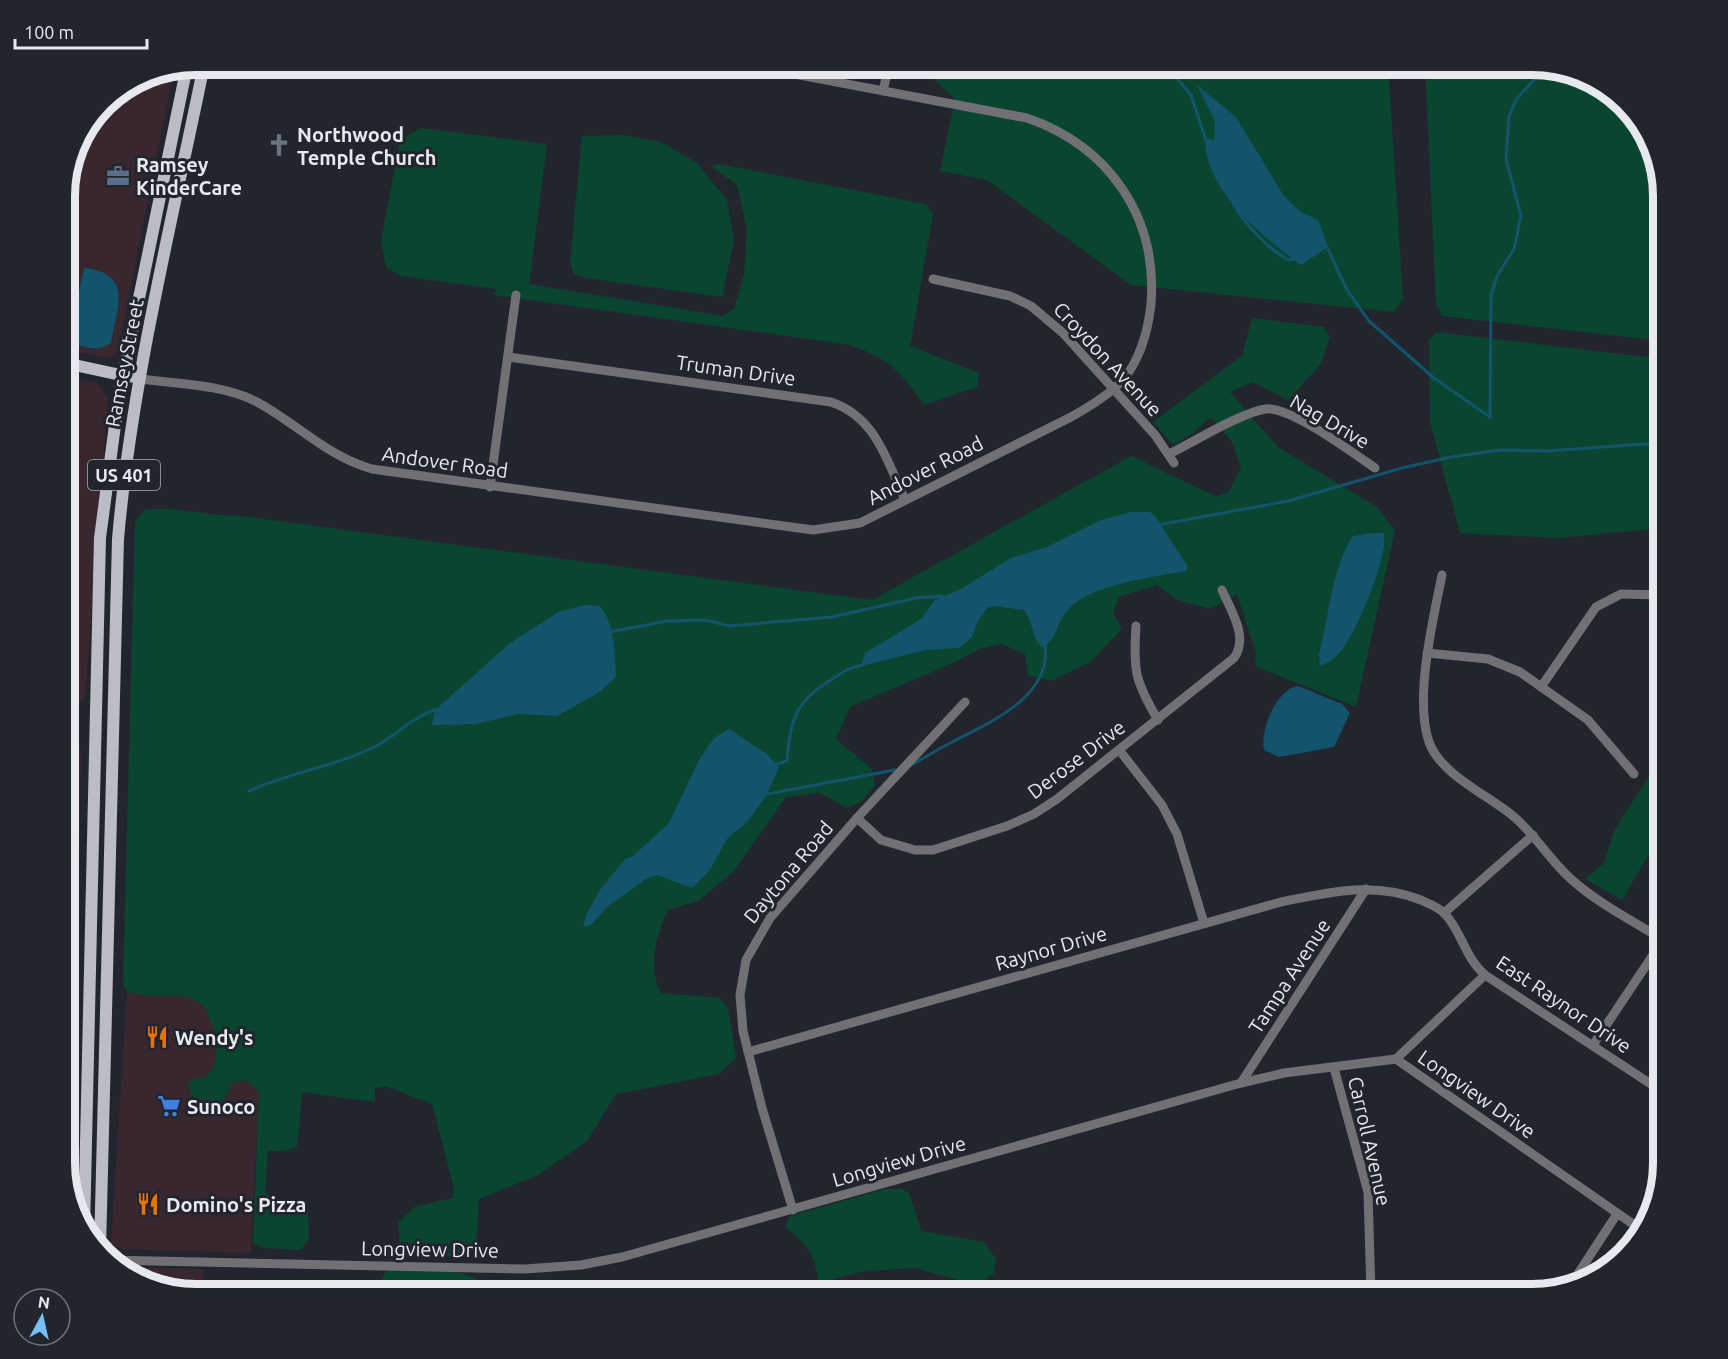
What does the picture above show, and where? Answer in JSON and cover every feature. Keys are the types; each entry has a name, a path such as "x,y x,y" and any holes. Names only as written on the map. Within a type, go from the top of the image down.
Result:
{"main road":[{"name":"Ramsey Street","path":"100,1237 117,539 126,461 140,379 202,75"},
{"name":"Ramsey Street","path":"84,1210 86,1047 100,538 111,442 123,376 185,76"},
{"path":"75,365 140,379"},
{"path":"94,720 111,721"},
{"path":"87,1031 104,1038"},
{"path":"86,1047 104,1038"}],"street":[{"name":"Andover Road","path":"140,379 212,389 242,396 267,408 336,455 363,467 795,530 837,528 860,523 1071,417 1123,379 1143,345 1150,316 1152,290 1149,254 1143,231 1132,206 1118,183 1094,155 1080,144 1044,124 1018,116 802,75"},
{"path":"883,91 887,75"},
{"name":"Croydon Avenue","path":"933,279 1010,296 1031,306 1063,333 1113,388 1174,463"},
{"path":"490,487 516,295"},
{"name":"Truman Drive","path":"508,357 843,405 863,419 874,432 905,500"},
{"name":"Nag Drive","path":"1169,454 1264,409 1284,412 1330,438 1375,468"},
{"path":"1442,575 1425,668 1425,726 1435,754 1447,768 1511,814 1533,835 1558,866 1584,890 1653,933"},
{"name":"Derose Drive","path":"857,818 872,832 892,845 915,850 933,850 973,839 1035,814 1120,750 1238,654 1241,642 1239,630 1222,590"},
{"path":"1541,687 1596,607 1621,594 1653,595"},
{"path":"1136,626 1134,671 1142,694 1158,720"},
{"path":"1427,653 1488,659 1515,669 1596,728 1621,762 1634,774"},
{"name":"Daytona Road","path":"793,1210 762,1108 748,1052 740,995 742,977 753,943 770,918 857,818 965,702"},
{"path":"1120,750 1162,805 1177,834 1204,923"},
{"path":"1366,889 1413,897 1444,913 1533,835"},
{"name":"Raynor Drive","path":"748,1052 1281,902 1332,891 1366,889"},
{"name":"Tampa Avenue","path":"1242,1083 1366,889"},
{"name":"East Raynor Drive","path":"1444,913 1473,962 1485,975 1653,1085"},
{"path":"1593,1045 1653,956"},
{"path":"1396,1059 1485,975"},
{"name":"Longview Drive","path":"124,1260 559,1268 622,1257 1242,1083 1284,1073 1396,1059 1635,1226"},
{"name":"Carroll Avenue","path":"1334,1068 1368,1192 1371,1284"},
{"path":"1577,1276 1617,1214"}],"shaded area":[{"path":"172,77 119,346 114,355 108,358 75,352 75,188 77,172 91,135 110,110 135,91"},
{"path":"75,379 97,383 108,398 85,697 76,707"},
{"path":"75,742 81,749 75,1090"},
{"path":"127,992 149,996 187,996 204,1006 218,1039 214,1067 204,1078 225,1099 232,1082 246,1080 259,1092 251,1253 121,1249 111,1243"},
{"path":"135,1267 203,1269 202,1284 196,1284 157,1278"}],"green space":[{"path":"935,75 1389,75 1403,299 1394,312 1131,285 987,180 940,171 955,99 934,79"},
{"path":"1425,75 1556,77 1586,87 1618,110 1641,142 1652,180 1653,340 1442,316 1436,302"},
{"path":"421,128 547,144 529,284 723,316 734,309 744,274 747,230 737,185 711,166 718,164 926,204 933,214 910,346 979,373 977,387 924,405 907,382 891,366 872,354 845,344 493,295 497,289 401,276 386,267 381,241 400,140"},
{"path":"622,135 661,142 697,163 727,200 734,241 722,297 586,278 574,274 570,263 582,136"},
{"path":"1252,318 1324,327 1330,338 1320,365 1288,400 1253,382 1230,392 1278,447 1377,507 1395,530 1356,707 1255,666 1256,653 1237,594 1210,609 1178,600 1157,585 1120,596 1113,612 1122,629 1090,662 1051,681 1028,675 1025,654 1002,644 982,648 953,663 850,707 836,739 872,769 875,786 861,802 847,808 820,793 786,797 733,872 698,901 668,910 660,930 655,951 654,973 661,993 719,998 728,1008 736,1058 719,1074 616,1094 587,1141 538,1175 479,1199 476,1251 464,1258 400,1247 398,1223 414,1207 453,1198 454,1189 432,1104 385,1086 375,1088 375,1102 302,1092 297,1147 284,1151 268,1151 265,1192 275,1199 298,1205 308,1212 309,1238 301,1250 265,1248 253,1243 259,1092 246,1080 233,1082 220,1108 200,1109 193,1104 188,1083 197,1077 204,1078 214,1067 218,1039 204,1006 187,996 149,996 127,992 123,984 135,521 145,510 168,509 240,516 872,600 1131,456 1215,496 1228,493 1241,468 1232,442 1211,417 1192,434 1173,445 1153,422 1242,356"},
{"path":"1436,332 1653,358 1653,529 1557,538 1460,533 1430,422 1429,340"},
{"path":"1653,770 1653,847 1622,900 1585,879 1604,863 1615,829"},
{"path":"885,1189 902,1189 909,1193 921,1231 984,1242 996,1259 994,1273 978,1284 972,1284 915,1268 865,1271 833,1279 831,1284 819,1284 812,1255 802,1241 785,1227 790,1216"},
{"path":"387,1270 422,1270 458,1273 478,1280 470,1284 381,1284"}],"water":[{"path":"1197,85 1236,117 1284,196 1301,212 1318,220 1328,247 1301,265 1270,241 1225,194 1214,176 1207,157 1205,138 1214,140 1215,121"},
{"path":"84,268 100,271 110,277 116,285 118,295 111,343 98,348 76,344 75,311"},
{"path":"1131,512 1150,512 1155,516 1187,565 1187,571 1123,583 1078,601 1068,610 1046,646 1042,647 1039,643 1024,610 995,606 987,608 978,621 972,637 959,648 926,650 866,665 862,663 865,653 921,619 935,600 961,589 1011,558 1047,547 1101,520"},
{"path":"1384,533 1384,544 1370,593 1349,640 1338,655 1320,666 1319,654 1340,562 1353,536"},
{"path":"586,605 600,606 609,622 613,640 616,677 600,692 557,716 519,714 476,724 432,725 435,710 509,644 558,612"},
{"path":"1298,686 1342,704 1350,713 1334,747 1279,757 1264,750 1263,742 1267,722 1283,694"},
{"path":"729,729 767,754 779,767 766,796 748,821 727,839 710,870 692,888 657,875 646,879 608,906 591,925 583,927 586,915 600,890 625,859 633,856 669,823 699,760 714,738"}],"waterway":[{"path":"1174,75 1191,95 1206,141"},
{"path":"1490,417 1491,295 1497,276 1514,249 1521,216 1506,159 1509,116 1516,100 1538,75"},
{"path":"1229,196 1247,224 1263,241 1280,255 1289,260 1295,259"},
{"path":"1327,247 1347,290 1369,321 1434,378 1490,417"},
{"path":"1158,525 1288,501 1402,468 1451,457 1501,450 1548,451 1653,445"},
{"path":"610,632 667,621 706,620 729,626 832,617 916,598 942,596 943,600"},
{"path":"911,765 984,726 1015,706 1029,693 1039,679 1045,663 1045,645"},
{"path":"774,765 787,761 791,729 795,717 808,698 830,680 866,663"},
{"path":"249,791 360,753 384,742 419,717 435,710 437,712"},
{"path":"762,795 900,769"}],"place":[{"name":"Northwood Temple Church","path":"279,145"},
{"name":"Ramsey KinderCare","path":"118,176"},
{"name":"Wendy's","path":"157,1037"},
{"name":"Sunoco","path":"169,1106"},
{"name":"Domino's Pizza","path":"148,1204"}]}
